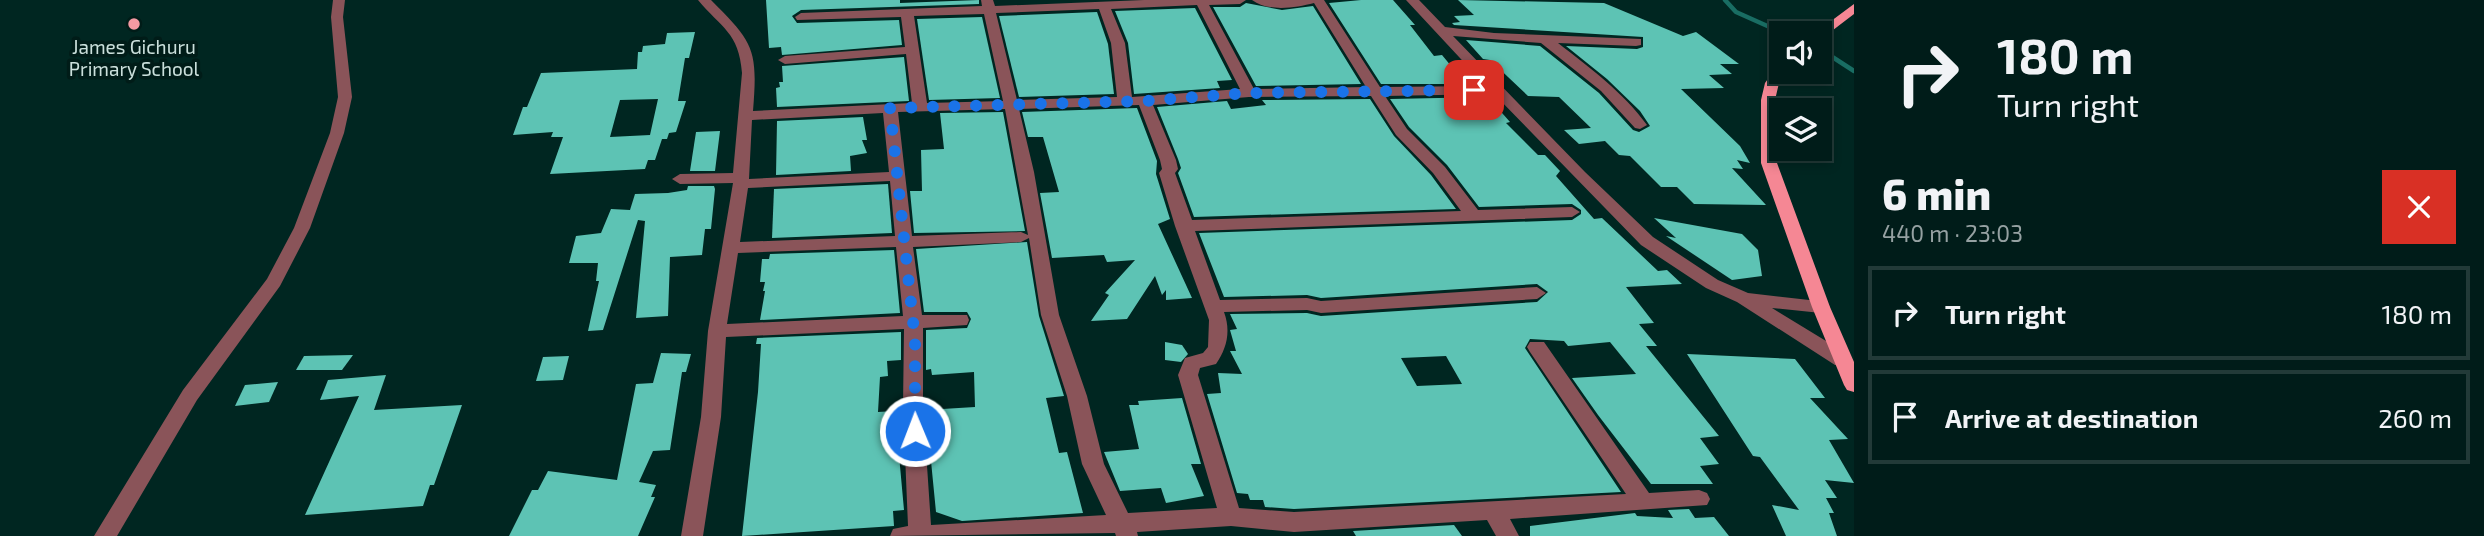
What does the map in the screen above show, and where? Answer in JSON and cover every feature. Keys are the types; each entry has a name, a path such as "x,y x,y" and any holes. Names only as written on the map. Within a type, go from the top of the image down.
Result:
{"main road":[{"path":"1832,26 1854,8"},
{"path":"1772,84 1768,100 1769,163 1821,307 1854,385"}],"street":[{"path":"105,536 190,395 274,282 302,228 337,133 345,97 337,17 339,0"},
{"path":"692,536 711,417 717,331 740,181 743,116 748,92 744,44 704,0"},
{"path":"801,17 988,5 1104,7 1240,0"},
{"path":"1258,0 1290,5 1311,0"},
{"path":"1318,0 1401,132 1439,170 1474,216"},
{"path":"1412,0 1579,176 1647,241 1712,284 1743,298 1842,360"},
{"path":"1200,1 1249,93"},
{"path":"988,5 1038,235 1050,315 1077,396 1093,464 1126,531"},
{"path":"1104,7 1135,101 1168,160 1170,169 1167,173 1183,226 1218,320 1217,348 1209,359 1192,363 1188,374 1231,517"},
{"path":"907,12 920,107"},
{"path":"1441,30 1494,37 1636,42"},
{"path":"1542,37 1599,81 1623,103 1640,125"},
{"path":"785,60 912,50"},
{"path":"743,116 890,108 1135,101 1249,93 1498,90"},
{"path":"890,108 913,321 914,535 1126,531 1231,517 1298,529 1642,500 1699,499"},
{"path":"680,179 740,181 898,176"},
{"path":"1183,226 1572,212"},
{"path":"730,248 1021,237"},
{"path":"1214,306 1307,303 1321,307 1537,293"},
{"path":"1743,298 1821,307"},
{"path":"717,331 960,320"},
{"path":"1537,347 1642,500"},
{"path":"1494,512 1508,536"}],"building":[{"path":"766,0 900,0 900,3 979,0 979,4 801,10 792,16 797,23 899,20 902,45 782,55 781,47 769,48"},
{"path":"1393,0 1415,25 1410,25 1434,56 1442,55 1466,84 1381,84 1329,3"},
{"path":"1458,0 1604,3 1683,36 1696,32 1739,64 1720,64 1732,74 1709,75 1724,88 1681,89 1740,146 1750,163 1737,160 1743,169 1732,168 1766,205 1694,204 1677,187 1661,187 1630,156 1619,155 1605,141 1579,144 1564,130 1591,128 1559,97 1528,96 1490,60 1483,59 1466,40 1540,46 1599,93 1633,130 1639,132 1650,126 1640,111 1607,79 1566,46 1637,49 1643,47 1643,37 1454,25 1452,23 1460,22 1454,16 1474,15"},
{"path":"1246,3 1282,10 1313,6 1361,84 1256,86 1213,7 1240,7"},
{"path":"1195,8 1232,80 1217,81 1220,88 1134,94 1128,43 1115,11"},
{"path":"1097,12 1108,44 1114,94 1019,97 999,16"},
{"path":"982,17 1000,98 929,100 917,19"},
{"path":"695,32 689,58 685,58 678,101 686,101 676,132 669,133 667,139 662,139 655,160 648,160 645,169 550,174 563,137 551,137 553,132 513,135 523,107 527,107 541,73 637,69 638,52 642,52 643,46 665,44 667,33","holes":["658,99 650,135 610,137 620,100"]},
{"path":"904,57 909,101 777,107 776,88 780,87 779,82 783,82 782,66"},
{"path":"1488,97 1510,122 1506,123 1538,155 1545,155 1560,171 1556,176 1594,219 1602,218 1658,271 1667,270 1682,284 1626,287 1654,323 1639,324 1657,346 1646,346 1719,436 1700,438 1719,464 1700,466 1713,484 1651,484 1598,415 1572,378 1636,374 1610,342 1568,346 1564,341 1530,339 1525,348 1621,492 1294,509 1265,507 1263,500 1250,500 1248,494 1237,493 1207,394 1221,393 1218,373 1242,374 1230,351 1236,351 1230,330 1237,329 1230,314 1307,313 1321,316 1537,302 1548,292 1537,284 1321,298 1307,295 1224,297 1199,233 1572,220 1581,214 1581,210 1572,204 1479,207 1447,165 1409,127 1390,99","holes":["1446,356 1462,384 1417,386 1401,358"]},
{"path":"1370,99 1394,136 1431,175 1456,209 1194,217 1178,173 1181,168 1178,159 1157,107 1227,101 1231,109 1266,105 1262,100"},
{"path":"1137,108 1157,161 1156,174 1170,219 1158,224 1192,298 1166,300 1166,290 1162,295 1155,276 1127,319 1091,321 1109,295 1105,293 1135,260 1107,262 1104,255 1052,258 1040,193 1059,192 1043,137 1028,137 1022,112"},
{"path":"1003,112 1025,231 914,233 910,191 922,191 921,150 944,149 940,113"},
{"path":"863,117 867,140 862,140 867,153 850,156 851,171 776,175 777,121"},
{"path":"720,131 715,171 690,171 696,132"},
{"path":"888,184 892,233 772,238 774,189"},
{"path":"688,186 714,186 711,229 705,229 702,255 670,257 668,316 636,318 645,221 638,220 603,330 588,331 599,281 596,281 598,263 569,263 576,236 601,233 611,209 630,210 635,194 668,193 687,190"},
{"path":"1654,218 1742,234 1758,250 1762,276 1732,280 1666,236 1676,238"},
{"path":"1027,242 1039,316 1064,396 1046,398 1059,453 1067,452 1083,513 962,521 936,512 926,410 975,407 974,372 932,375 931,369 926,370 926,330 967,328 971,319 967,312 924,312 916,249"},
{"path":"894,250 900,313 760,320 765,291 765,282 760,282 762,259 769,259 770,254"},
{"path":"901,332 901,360 887,361 888,376 880,377 878,412 895,411 904,510 893,511 894,526 742,536 758,392 761,344 756,344 757,338"},
{"path":"1165,342 1182,345 1188,354 1181,362 1165,360"},
{"path":"661,353 691,354 686,372 682,372 670,450 653,451 639,482 656,485 651,497 655,497 638,536 509,536 532,490 538,490 548,471 617,480 636,384 653,383"},
{"path":"1687,354 1795,359 1825,398 1810,398 1848,439 1829,440 1854,483 1825,480 1837,498 1826,498 1834,513 1829,513 1837,536 1786,536 1772,505 1799,510 1760,457 1753,456"},
{"path":"353,355 342,370 296,370 304,356"},
{"path":"569,356 563,380 536,381 543,357"},
{"path":"386,375 374,410 462,405 434,485 430,485 423,506 305,515 359,396 320,400 328,380"},
{"path":"278,382 269,402 235,406 245,385"},
{"path":"1182,398 1201,464 1191,464 1204,496 1166,503 1161,488 1120,491 1104,452 1139,449 1129,405 1139,405 1138,401"},
{"path":"1689,509 1695,518 1714,517 1729,536 1530,536 1530,526 1635,513 1637,516 1673,518 1668,510"},
{"path":"1454,525 1462,536 1356,536 1353,531"}],"waterway":[{"path":"1725,0 1736,12 1769,27"},
{"path":"1832,57 1854,71"}],"place":[{"name":"James Gichuru Primary School","path":"134,24"}],"route":[{"path":"915,431 915,340 890,108 1144,101 1249,93 1474,90"}]}
